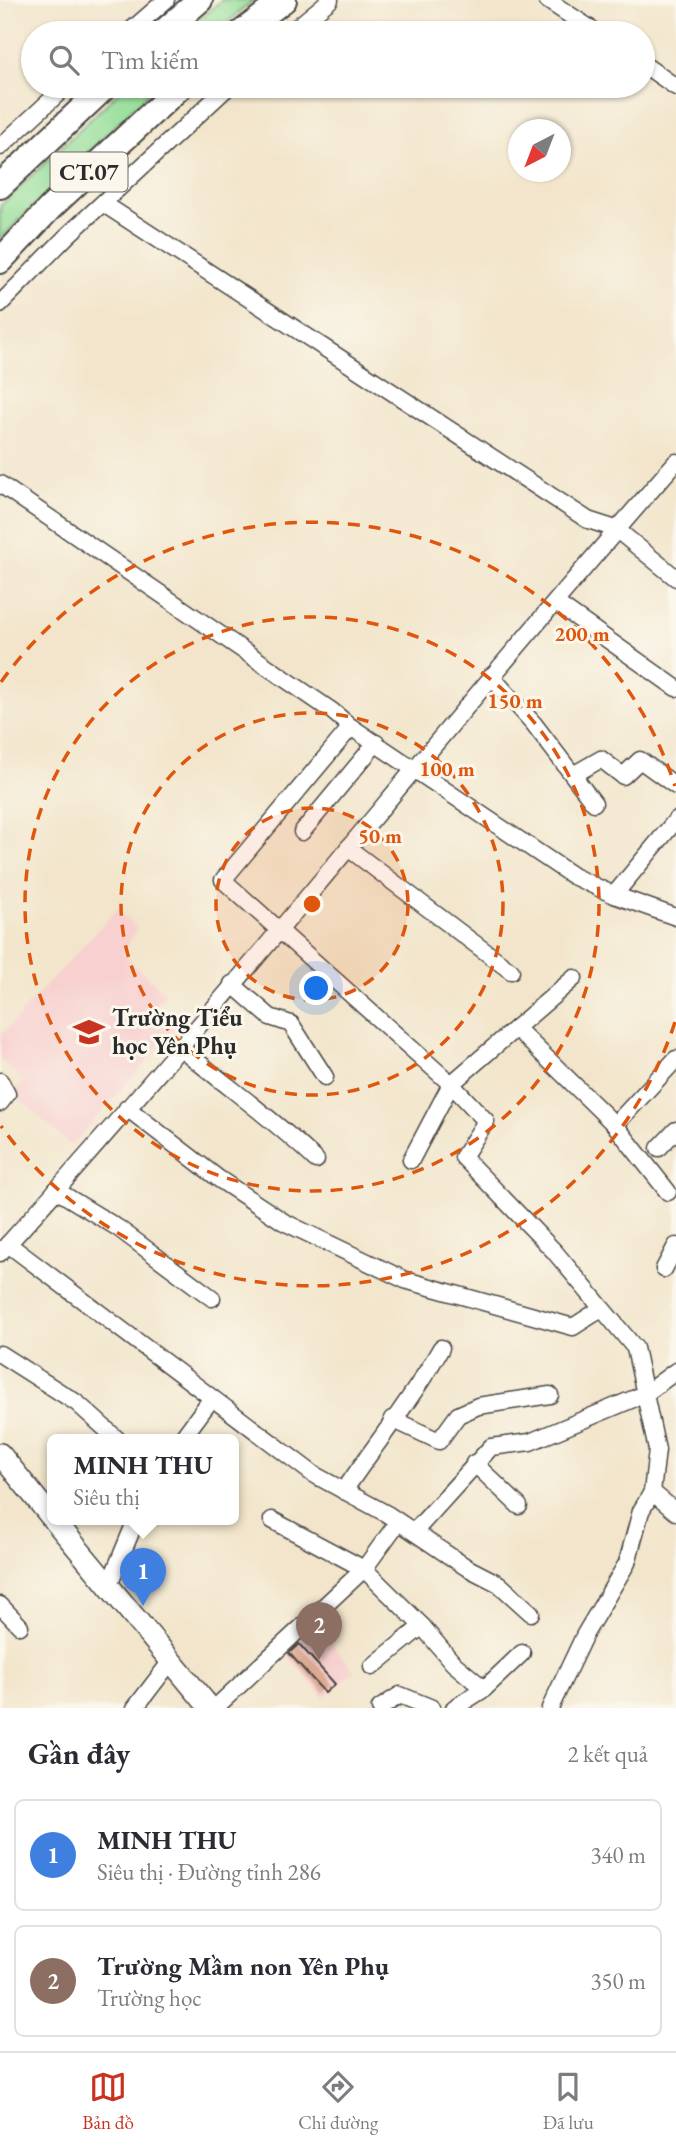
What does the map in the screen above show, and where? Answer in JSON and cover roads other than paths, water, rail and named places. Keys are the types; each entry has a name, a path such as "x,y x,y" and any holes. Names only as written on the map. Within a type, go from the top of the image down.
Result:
{"highway":[{"path":"176,21 200,0"},
{"path":"257,21 284,0"},
{"name":"CT.07","path":"0,186 93,98"},
{"name":"CT.07","path":"0,261 50,208 168,98"}],"main road":[{"path":"0,1454 47,1512"},
{"path":"58,1525 210,1708"}],"street":[{"path":"142,21 166,0"},
{"path":"305,21 330,0"},
{"path":"547,0 579,21"},
{"path":"655,72 676,87"},
{"path":"1,144 53,98"},
{"path":"0,304 216,98"},
{"path":"104,204 588,520 616,529 676,578"},
{"path":"531,1614 499,1584 466,1567 398,1522 313,1474 4,1248 279,931 491,676 676,462"},
{"path":"0,484 332,711 351,727 573,876 614,895 676,917"},
{"path":"556,603 676,688"},
{"path":"491,676 594,803"},
{"path":"351,727 223,880 451,1084 486,1121 463,1157 554,1251 635,1348 657,1450 652,1492 641,1511 627,1563 585,1634 550,1708"},
{"path":"302,832 376,743"},
{"path":"573,775 601,759 623,776 640,760 676,786"},
{"path":"614,895 676,820"},
{"path":"348,848 511,971"},
{"path":"411,1160 451,1084 574,978"},
{"path":"232,984 270,1017 291,1024 325,1077"},
{"path":"516,1027 615,1125 668,1192"},
{"path":"178,1046 234,1093 287,1131 316,1160"},
{"path":"615,1125 676,1059"},
{"path":"0,1081 6,1089 0,1103"},
{"path":"127,1108 219,1179 284,1222 405,1280 573,1327 601,1309"},
{"path":"659,1148 676,1130"},
{"path":"56,1190 118,1228 212,1298"},
{"path":"664,1269 676,1246"},
{"path":"344,1491 392,1419 417,1391 441,1348"},
{"path":"0,1354 77,1403 111,1434"},
{"path":"414,1532 491,1447 530,1442 645,1394 676,1371"},
{"path":"392,1419 439,1441 458,1415 478,1406 550,1395"},
{"path":"185,1434 212,1398"},
{"path":"474,1464 519,1506"},
{"path":"652,1492 676,1512"},
{"path":"272,1520 365,1569 422,1626 453,1663 484,1689"},
{"path":"215,1708 365,1569 398,1522"},
{"path":"109,1585 134,1525"},
{"path":"0,1605 20,1626"},
{"path":"372,1667 422,1626"},
{"path":"454,1708 484,1689 523,1653"},
{"path":"135,1708 171,1661"},
{"path":"380,1708 401,1695 432,1708"}],"place":[{"name":"Trường Tiểu học Yên Phụ","path":"89,1032"},
{"name":"MINH THU","path":"143,1606"},
{"name":"Trường Mầm non Yên Phụ","path":"319,1660"}]}
